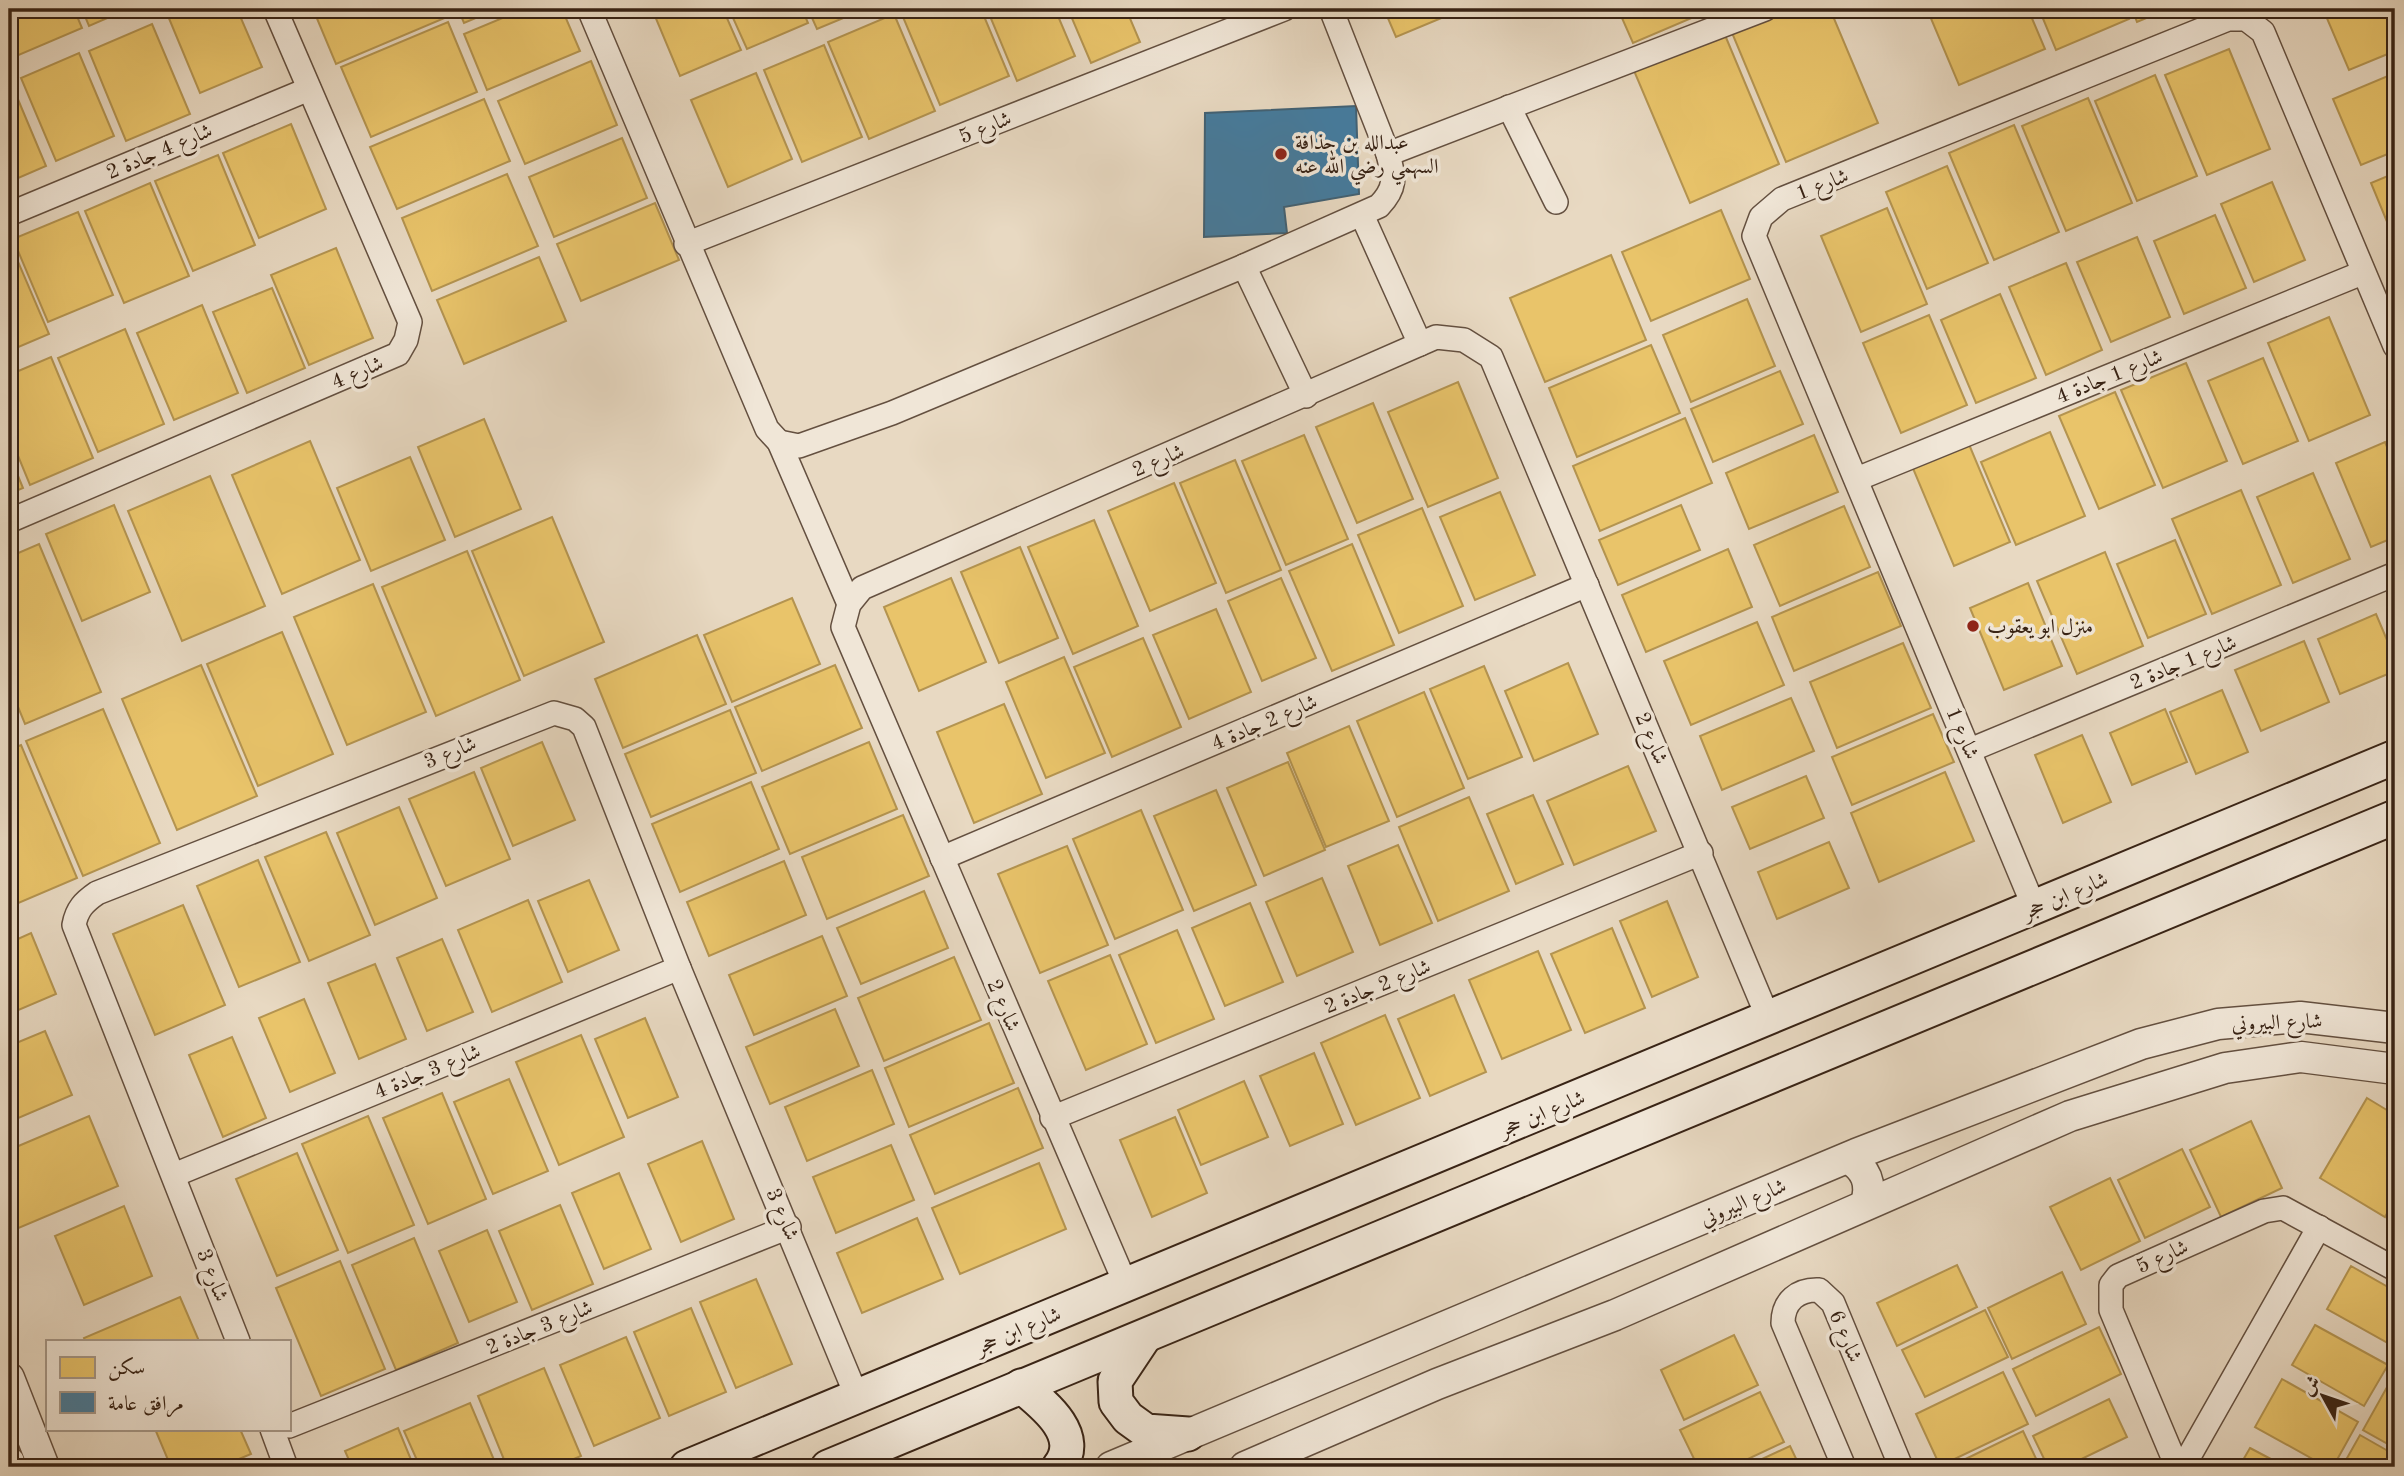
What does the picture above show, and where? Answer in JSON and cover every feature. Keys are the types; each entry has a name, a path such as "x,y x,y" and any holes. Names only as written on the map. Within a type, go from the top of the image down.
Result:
{"main road":[{"name":"شارع ابن حجر","path":"687,1467 1769,1020 2395,757"},
{"path":"828,1467 1021,1386 1143,1339 2395,817"},
{"path":"1487,1136 1484,1146 1488,1163 1502,1178 1516,1182"},
{"path":"1429,1160 1453,1178 1455,1193 1444,1212"},
{"path":"1143,1339 1115,1381 1116,1402 1128,1418 1146,1431 1188,1434"},
{"path":"1021,1386 1043,1403 1061,1424 1067,1444 1059,1467"}],"street":[{"name":"شارع 4","path":"9,521 398,354 406,341 410,322 275,9"},
{"path":"589,9 686,244 767,429 779,442 849,604"},
{"name":"شارع 5","path":"686,244 1284,9"},
{"path":"779,442 799,446 892,413 1244,266 1379,206 1391,194 1394,178 1388,154 1331,9"},
{"path":"1388,154 1765,9"},
{"name":"شارع 1","path":"2034,907 1754,236 1761,217 1782,199 2228,19 2248,14 2263,32 2362,273 2395,346"},
{"name":"شارع 4 جادة 2","path":"9,214 309,89"},
{"path":"1509,107 1556,202"},
{"path":"1362,215 1420,344"},
{"path":"1244,266 1306,396"},
{"name":"شارع 1 جادة 4","path":"1857,480 2362,273"},
{"name":"شارع 2","path":"1126,1285 1052,1118 844,626 849,604 862,588 1436,337 1464,340 1491,358 1769,1020"},
{"name":"شارع 1 جادة 2","path":"1970,750 2395,574"},
{"name":"شارع 2 جادة 4","path":"942,858 1587,585"},
{"name":"شارع 3","path":"238,1340 74,925 83,903 97,893 554,713 575,719 584,727 679,968 789,1227 857,1397"},
{"name":"شارع 2 جادة 2","path":"1052,1118 1701,853"},
{"name":"شارع 3 جادة 4","path":"174,1175 679,968"},
{"name":"شارع البيروني","path":"1111,1467 1848,1158 2141,1044 2218,1024 2300,1017 2395,1028"},
{"name":"شارع البيروني","path":"1245,1467 1437,1384 1615,1315 2070,1116 2225,1068 2301,1057 2395,1069"},
{"path":"1894,1140 1891,1161 1903,1179 1913,1184"},
{"path":"1848,1158 1864,1172 1869,1193 1867,1203"},
{"name":"شارع 5","path":"2178,1467 2111,1311 2111,1285 2118,1276 2263,1211 2283,1208 2395,1269"},
{"name":"شارع 3 جادة 2","path":"290,1425 789,1227"},
{"path":"2183,1467 2319,1227"},
{"name":"شارع 6","path":"1844,1467 1783,1323 1786,1305 1801,1291 1819,1290 1833,1303 1901,1467"},
{"path":"9,1378 44,1467"},
{"path":"279,1430 286,1467"},
{"path":"9,1462 10,1467"}],"building: سكن":[{"path":"9,9 74,9 82,28 14,57 9,44"},
{"path":"82,9 128,9 89,26"},
{"path":"186,9 237,9 262,67 200,93 168,16"},
{"path":"313,9 444,9 447,17 336,64"},
{"path":"458,9 497,9 464,23"},
{"path":"524,9 562,9 580,51 487,90 464,34"},
{"path":"652,9 723,9 741,50 680,76"},
{"path":"729,9 802,9 808,23 747,49"},
{"path":"808,9 865,9 817,29"},
{"path":"922,9 981,9 1009,76 940,105 903,17"},
{"path":"987,9 1055,9 1075,56 1017,81"},
{"path":"1068,9 1126,9 1140,42 1091,63"},
{"path":"1154,9 1181,9 1158,18"},
{"path":"1384,9 1463,9 1396,37"},
{"path":"1618,9 1707,9 1708,11 1633,43"},
{"path":"1713,9 1743,9 1717,20"},
{"path":"1776,9 1830,9 1878,123 1786,162 1730,28"},
{"path":"1927,9 2028,9 2045,49 1959,85"},
{"path":"2039,9 2125,9 2129,19 2056,50"},
{"path":"2132,9 2168,9 2137,22"},
{"path":"2323,9 2395,9 2395,51 2349,70"},
{"path":"894,14 935,111 869,139 828,42"},
{"path":"448,22 477,92 371,137 341,67"},
{"path":"152,24 190,114 126,141 89,51"},
{"path":"1722,28 1779,164 1690,203 1632,66"},
{"path":"824,45 862,137 802,162 764,70"},
{"path":"2229,49 2270,149 2207,175 2165,75"},
{"path":"79,53 114,136 56,161 21,78"},
{"path":"591,61 617,125 525,164 498,101"},
{"path":"756,73 792,159 728,187 691,100"},
{"path":"2395,73 2395,151 2361,165 2333,99"},
{"path":"2155,75 2197,176 2137,201 2095,101"},
{"path":"17,97 46,166 9,182 9,100"},
{"path":"2088,98 2132,203 2066,231 2022,126"},
{"path":"484,99 510,161 397,209 370,147"},
{"path":"291,124 326,209 259,238 223,153"},
{"path":"2014,125 2059,232 1994,260 1949,153"},
{"path":"622,138 647,198 554,237 529,177"},
{"path":"218,155 255,245 193,271 155,181"},
{"path":"1947,166 1988,263 1927,289 1886,192"},
{"path":"2395,173 2395,241 2371,183"},
{"path":"507,174 538,246 432,291 402,218"},
{"path":"2272,182 2305,260 2254,282 2221,204"},
{"path":"150,183 189,276 124,303 85,211"},
{"path":"655,203 679,260 581,301 557,244"},
{"path":"1887,208 1927,304 1861,332 1821,236"},
{"path":"1721,210 1750,279 1651,321 1622,252"},
{"path":"78,212 113,295 48,322 13,239"},
{"path":"2215,215 2246,288 2184,314 2154,241"},
{"path":"2137,237 2170,317 2111,342 2077,262"},
{"path":"336,248 373,338 309,365 271,275"},
{"path":"13,250 49,334 9,351 9,252"},
{"path":"1611,255 1646,340 1545,382 1510,298"},
{"path":"539,257 566,321 464,364 437,300"},
{"path":"2066,263 2102,350 2046,375 2009,287"},
{"path":"272,288 305,368 247,393 213,312"},
{"path":"2000,294 2036,378 1976,403 1941,320"},
{"path":"1747,299 1775,366 1691,402 1663,335"},
{"path":"202,305 238,393 174,420 137,333"},
{"path":"1929,315 1967,405 1901,433 1863,343"},
{"path":"2329,317 2370,415 2309,441 2268,343"},
{"path":"125,329 164,424 98,452 58,358"},
{"path":"1651,345 1680,413 1577,457 1549,388"},
{"path":"51,357 93,458 30,485 9,434 9,375"},
{"path":"2263,358 2298,441 2243,464 2208,381"},
{"path":"2186,363 2227,461 2163,488 2121,390"},
{"path":"1780,371 1803,424 1713,462 1691,409"},
{"path":"1458,382 1498,478 1428,507 1388,412"},
{"path":"2115,392 2155,485 2099,509 2059,416"},
{"path":"1373,403 1413,499 1357,523 1316,427"},
{"path":"1685,418 1712,483 1600,531 1573,466"},
{"path":"484,419 521,509 455,537 418,447"},
{"path":"2050,432 2085,516 2016,545 1981,462"},
{"path":"1304,435 1348,539 1286,565 1242,461"},
{"path":"1814,435 1838,492 1749,529 1726,473"},
{"path":"310,441 360,560 282,594 232,475"},
{"path":"1968,442 2010,542 1954,566 1912,466"},
{"path":"2385,442 2395,466 2395,537 2371,547 2336,463"},
{"path":"9,454 23,488 9,494"},
{"path":"410,457 445,540 371,571 337,488"},
{"path":"1235,460 1281,570 1226,593 1180,483"},
{"path":"2313,473 2350,559 2293,583 2257,497"},
{"path":"210,476 265,606 182,641 128,511"},
{"path":"1174,483 1216,583 1150,611 1108,511"},
{"path":"2241,490 2281,585 2212,614 2172,519"},
{"path":"1500,492 1535,575 1475,600 1440,517"},
{"path":"114,505 150,592 82,621 46,534"},
{"path":"1681,505 1700,550 1618,585 1599,540"},
{"path":"1844,506 1870,567 1780,606 1754,545"},
{"path":"1422,508 1463,606 1399,633 1358,535"},
{"path":"552,517 604,642 524,676 472,551"},
{"path":"1094,520 1138,626 1073,654 1028,547"},
{"path":"2175,540 2206,614 2148,638 2117,564"},
{"path":"39,544 101,692 25,724 9,685 9,557"},
{"path":"1352,544 1394,645 1332,671 1289,571"},
{"path":"1020,547 1058,638 999,663 961,572"},
{"path":"1728,549 1752,607 1646,652 1622,595"},
{"path":"467,551 520,680 436,716 382,587"},
{"path":"2105,552 2143,646 2077,674 2037,581"},
{"path":"1878,572 1901,626 1794,671 1772,617"},
{"path":"951,578 986,662 919,691 884,607"},
{"path":"1281,578 1316,658 1262,681 1228,601"},
{"path":"2028,583 2062,666 2004,690 1970,608"},
{"path":"373,584 426,712 347,745 294,617"},
{"path":"792,598 820,664 732,702 704,635"},
{"path":"1216,609 1251,692 1189,719 1153,635"},
{"path":"2376,614 2395,659 2395,671 2340,694 2318,639"},
{"path":"1757,622 1784,685 1691,725 1664,661"},
{"path":"282,632 333,754 258,786 207,664"},
{"path":"697,635 726,704 623,748 595,679"},
{"path":"1143,638 1181,727 1112,757 1074,667"},
{"path":"2304,641 2329,702 2261,731 2235,670"},
{"path":"1903,643 1931,708 1837,748 1810,682"},
{"path":"1064,657 1105,753 1046,778 1006,682"},
{"path":"1568,663 1598,734 1534,761 1505,691"},
{"path":"201,665 257,796 177,830 122,699"},
{"path":"835,665 862,728 762,771 735,707"},
{"path":"1484,666 1522,757 1468,779 1430,689"},
{"path":"2222,690 2248,752 2196,774 2170,712"},
{"path":"1424,692 1464,788 1397,817 1357,721"},
{"path":"1791,698 1814,751 1722,790 1700,736"},
{"path":"1004,704 1042,794 974,823 937,732"},
{"path":"103,709 160,843 83,876 26,741"},
{"path":"2165,709 2187,762 2132,785 2110,733"},
{"path":"730,710 756,773 651,817 625,754"},
{"path":"1933,714 1954,762 1852,805 1832,757"},
{"path":"1349,726 1389,821 1326,847 1287,753"},
{"path":"2082,735 2111,802 2063,823 2035,755"},
{"path":"542,742 575,820 513,846 481,768"},
{"path":"869,742 897,809 790,854 762,787"},
{"path":"21,745 77,878 9,907 9,750"},
{"path":"1288,762 1325,850 1264,876 1227,788"},
{"path":"1628,766 1656,831 1574,865 1547,801"},
{"path":"474,772 510,859 446,886 409,799"},
{"path":"1945,772 1974,841 1879,882 1851,813"},
{"path":"1806,776 1824,818 1750,849 1732,807"},
{"path":"751,782 779,849 680,892 652,824"},
{"path":"1216,790 1256,885 1194,911 1154,816"},
{"path":"1533,795 1563,864 1516,884 1487,814"},
{"path":"1469,797 1509,891 1438,921 1399,827"},
{"path":"399,807 437,898 375,925 337,833"},
{"path":"1141,810 1183,910 1115,939 1073,839"},
{"path":"903,815 929,876 827,919 802,857"},
{"path":"326,832 370,935 309,961 265,857"},
{"path":"1829,842 1849,888 1777,919 1758,872"},
{"path":"1398,845 1432,923 1380,945 1348,866"},
{"path":"1067,846 1108,945 1040,973 998,874"},
{"path":"258,860 300,962 239,987 197,886"},
{"path":"784,861 806,915 709,956 687,902"},
{"path":"1322,878 1353,952 1297,976 1266,902"},
{"path":"589,880 619,950 568,972 538,901"},
{"path":"924,891 948,948 861,984 837,928"},
{"path":"528,900 562,982 492,1012 458,930"},
{"path":"1667,901 1698,977 1652,997 1620,921"},
{"path":"1250,903 1283,982 1225,1006 1192,928"},
{"path":"183,905 225,1005 155,1035 113,934"},
{"path":"1612,928 1645,1008 1585,1033 1551,954"},
{"path":"1177,930 1214,1019 1156,1043 1119,955"},
{"path":"31,933 56,994 9,1014 9,943"},
{"path":"822,936 847,996 754,1035 729,975"},
{"path":"442,939 473,1012 427,1031 397,958"},
{"path":"1538,951 1571,1030 1502,1059 1469,980"},
{"path":"1110,955 1147,1044 1086,1070 1048,981"},
{"path":"954,957 981,1020 884,1061 858,998"},
{"path":"375,964 406,1039 359,1059 328,983"},
{"path":"1454,995 1486,1072 1430,1096 1398,1019"},
{"path":"304,999 335,1073 290,1092 259,1018"},
{"path":"835,1009 859,1066 770,1104 746,1047"},
{"path":"1385,1015 1420,1098 1356,1125 1321,1043"},
{"path":"645,1018 678,1097 628,1118 595,1039"},
{"path":"989,1023 1014,1083 909,1127 885,1068"},
{"path":"45,1031 72,1095 9,1122 9,1046"},
{"path":"581,1035 624,1137 559,1165 516,1062"},
{"path":"232,1037 266,1118 223,1137 189,1055"},
{"path":"1314,1053 1343,1124 1290,1146 1260,1076"},
{"path":"872,1070 894,1124 807,1161 785,1107"},
{"path":"509,1079 548,1171 493,1194 454,1102"},
{"path":"1244,1081 1268,1137 1201,1165 1178,1110"},
{"path":"1018,1088 1043,1148 935,1194 910,1135"},
{"path":"442,1093 486,1199 428,1224 383,1118"},
{"path":"2367,1098 2395,1115 2395,1199 2385,1217 2320,1178"},
{"path":"89,1116 118,1186 9,1232 9,1150"},
{"path":"368,1116 414,1225 348,1253 302,1144"},
{"path":"1175,1117 1207,1193 1152,1217 1120,1140"},
{"path":"2251,1121 2282,1188 2221,1217 2190,1150"},
{"path":"702,1141 734,1219 681,1242 648,1164"},
{"path":"891,1145 914,1200 836,1233 813,1177"},
{"path":"2182,1149 2210,1207 2145,1238 2118,1180"},
{"path":"297,1153 338,1250 277,1276 236,1179"},
{"path":"1039,1163 1066,1229 960,1274 932,1208"},
{"path":"619,1173 651,1249 604,1269 572,1193"},
{"path":"2110,1178 2140,1241 2081,1270 2050,1207"},
{"path":"560,1205 593,1284 532,1310 499,1231"},
{"path":"124,1206 152,1276 84,1305 55,1236"},
{"path":"917,1218 943,1279 862,1313 837,1253"},
{"path":"487,1230 517,1302 469,1322 439,1251"},
{"path":"414,1238 458,1343 396,1370 352,1265"},
{"path":"340,1261 385,1369 321,1396 276,1288"},
{"path":"1957,1265 1977,1307 1897,1346 1877,1303"},
{"path":"2351,1266 2395,1291 2395,1347 2327,1309"},
{"path":"2062,1272 2086,1324 2012,1359 1988,1308"},
{"path":"756,1279 792,1364 736,1388 700,1302"},
{"path":"180,1297 199,1340 85,1340"},
{"path":"691,1308 726,1392 669,1416 634,1332"},
{"path":"1985,1310 2008,1357 1925,1397 1902,1350"},
{"path":"2315,1325 2388,1365 2364,1406 2292,1365"},
{"path":"2099,1327 2121,1374 2036,1416 2013,1369"},
{"path":"1734,1335 1758,1385 1684,1420 1661,1370"},
{"path":"626,1337 660,1418 594,1446 560,1365"},
{"path":"544,1368 581,1456 555,1467 507,1467 478,1396"},
{"path":"2003,1372 2028,1424 1940,1466 1916,1414"},
{"path":"2282,1379 2358,1422 2333,1467 2327,1467 2255,1427"},
{"path":"2391,1380 2395,1382 2395,1448 2363,1430"},
{"path":"1760,1392 1784,1442 1731,1467 1698,1467 1680,1430"},
{"path":"2109,1399 2127,1437 2065,1467 2048,1467 2033,1436"},
{"path":"470,1403 497,1467 420,1467 404,1431"},
{"path":"398,1428 414,1467 352,1467 345,1451"},
{"path":"155,1430 240,1430 251,1454 220,1467 171,1467"},
{"path":"2023,1431 2040,1467 1949,1467"},
{"path":"2360,1435 2395,1455 2395,1467 2342,1467"},
{"path":"1790,1446 1800,1467 1745,1467"},
{"path":"2250,1448 2286,1467 2239,1467"}],"building: مرافق عامة":[{"name":"عبدالله بن حذافة السهمي رضي الله عنه","path":"1356,106 1359,194 1284,207 1287,233 1204,237 1205,113"}],"place":[{"name":"عبدالله بن حذافة السهمي رضي الله عنه","path":"1281,154"},
{"name":"منزل ابو يعقوب","path":"1973,626"}]}
